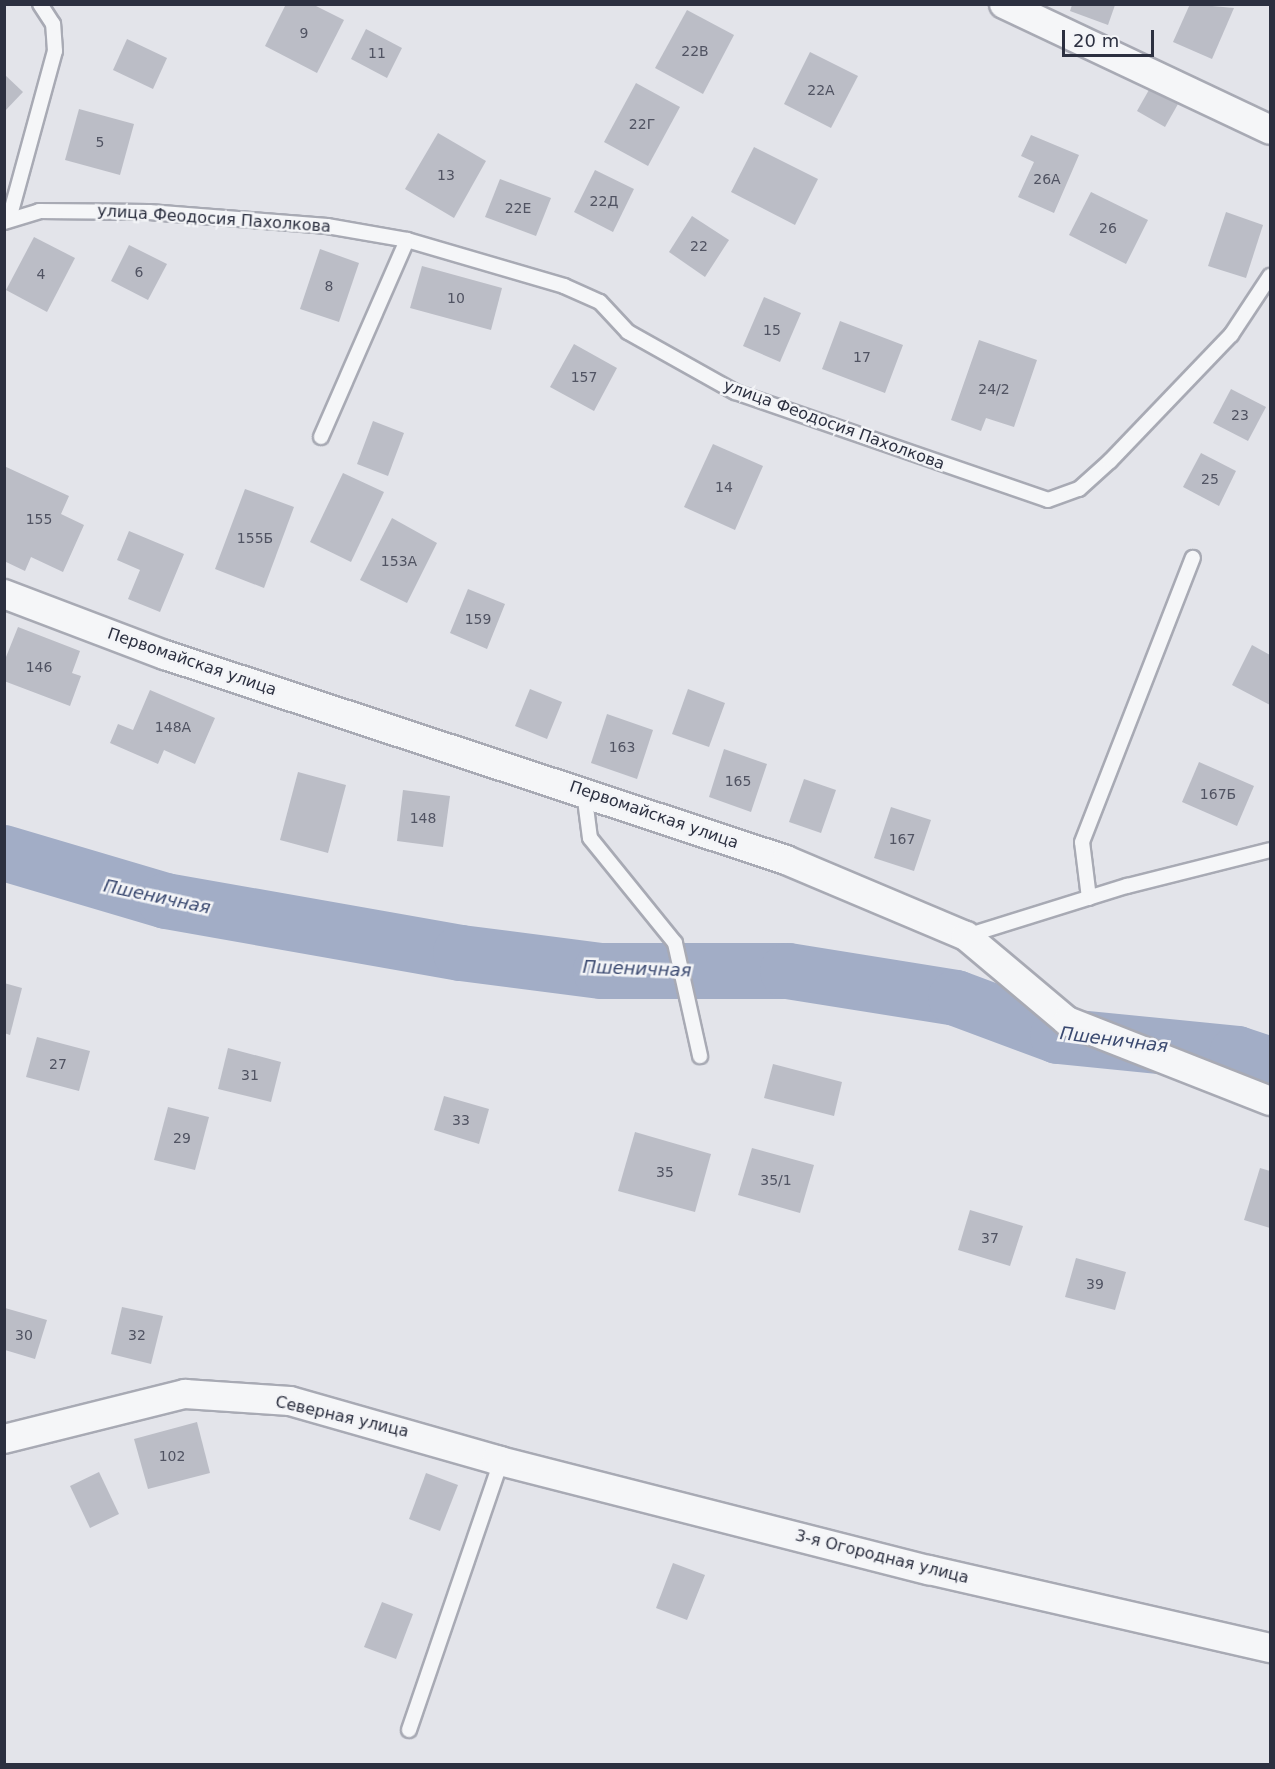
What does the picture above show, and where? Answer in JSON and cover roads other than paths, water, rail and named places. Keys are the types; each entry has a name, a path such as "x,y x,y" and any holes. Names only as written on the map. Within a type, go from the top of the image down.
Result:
{"street":[{"path":"1004,4 1270,130"},
{"name":"Первомайская улица","path":"4,594 165,656 786,860 966,936 1067,1021 1270,1101"},
{"name":"Северная улица","path":"4,1439 184,1394 290,1401 498,1460"},
{"name":"3-я Огородная улица","path":"498,1460 930,1569 1270,1648"}],"lane":[{"path":"7,221 55,51 53,24 40,4"},
{"name":"улица Феодосия Пахолкова","path":"7,221 39,211 149,212 327,226 407,240 591,298 628,332 735,392 1048,500 1079,489 1110,461 1231,335 1270,276"},
{"path":"321,437 407,240"},
{"path":"1089,898 1082,842 1193,558"},
{"path":"584,792 590,838 675,943 700,1056"},
{"path":"966,936 1089,898 1270,850"},
{"path":"409,1730 498,1460"}],"waterway":[{"name":"Пшеничная","path":"4,853 166,901 461,953 601,971 788,971 956,998 1058,1036 1237,1054 1270,1065"}]}
